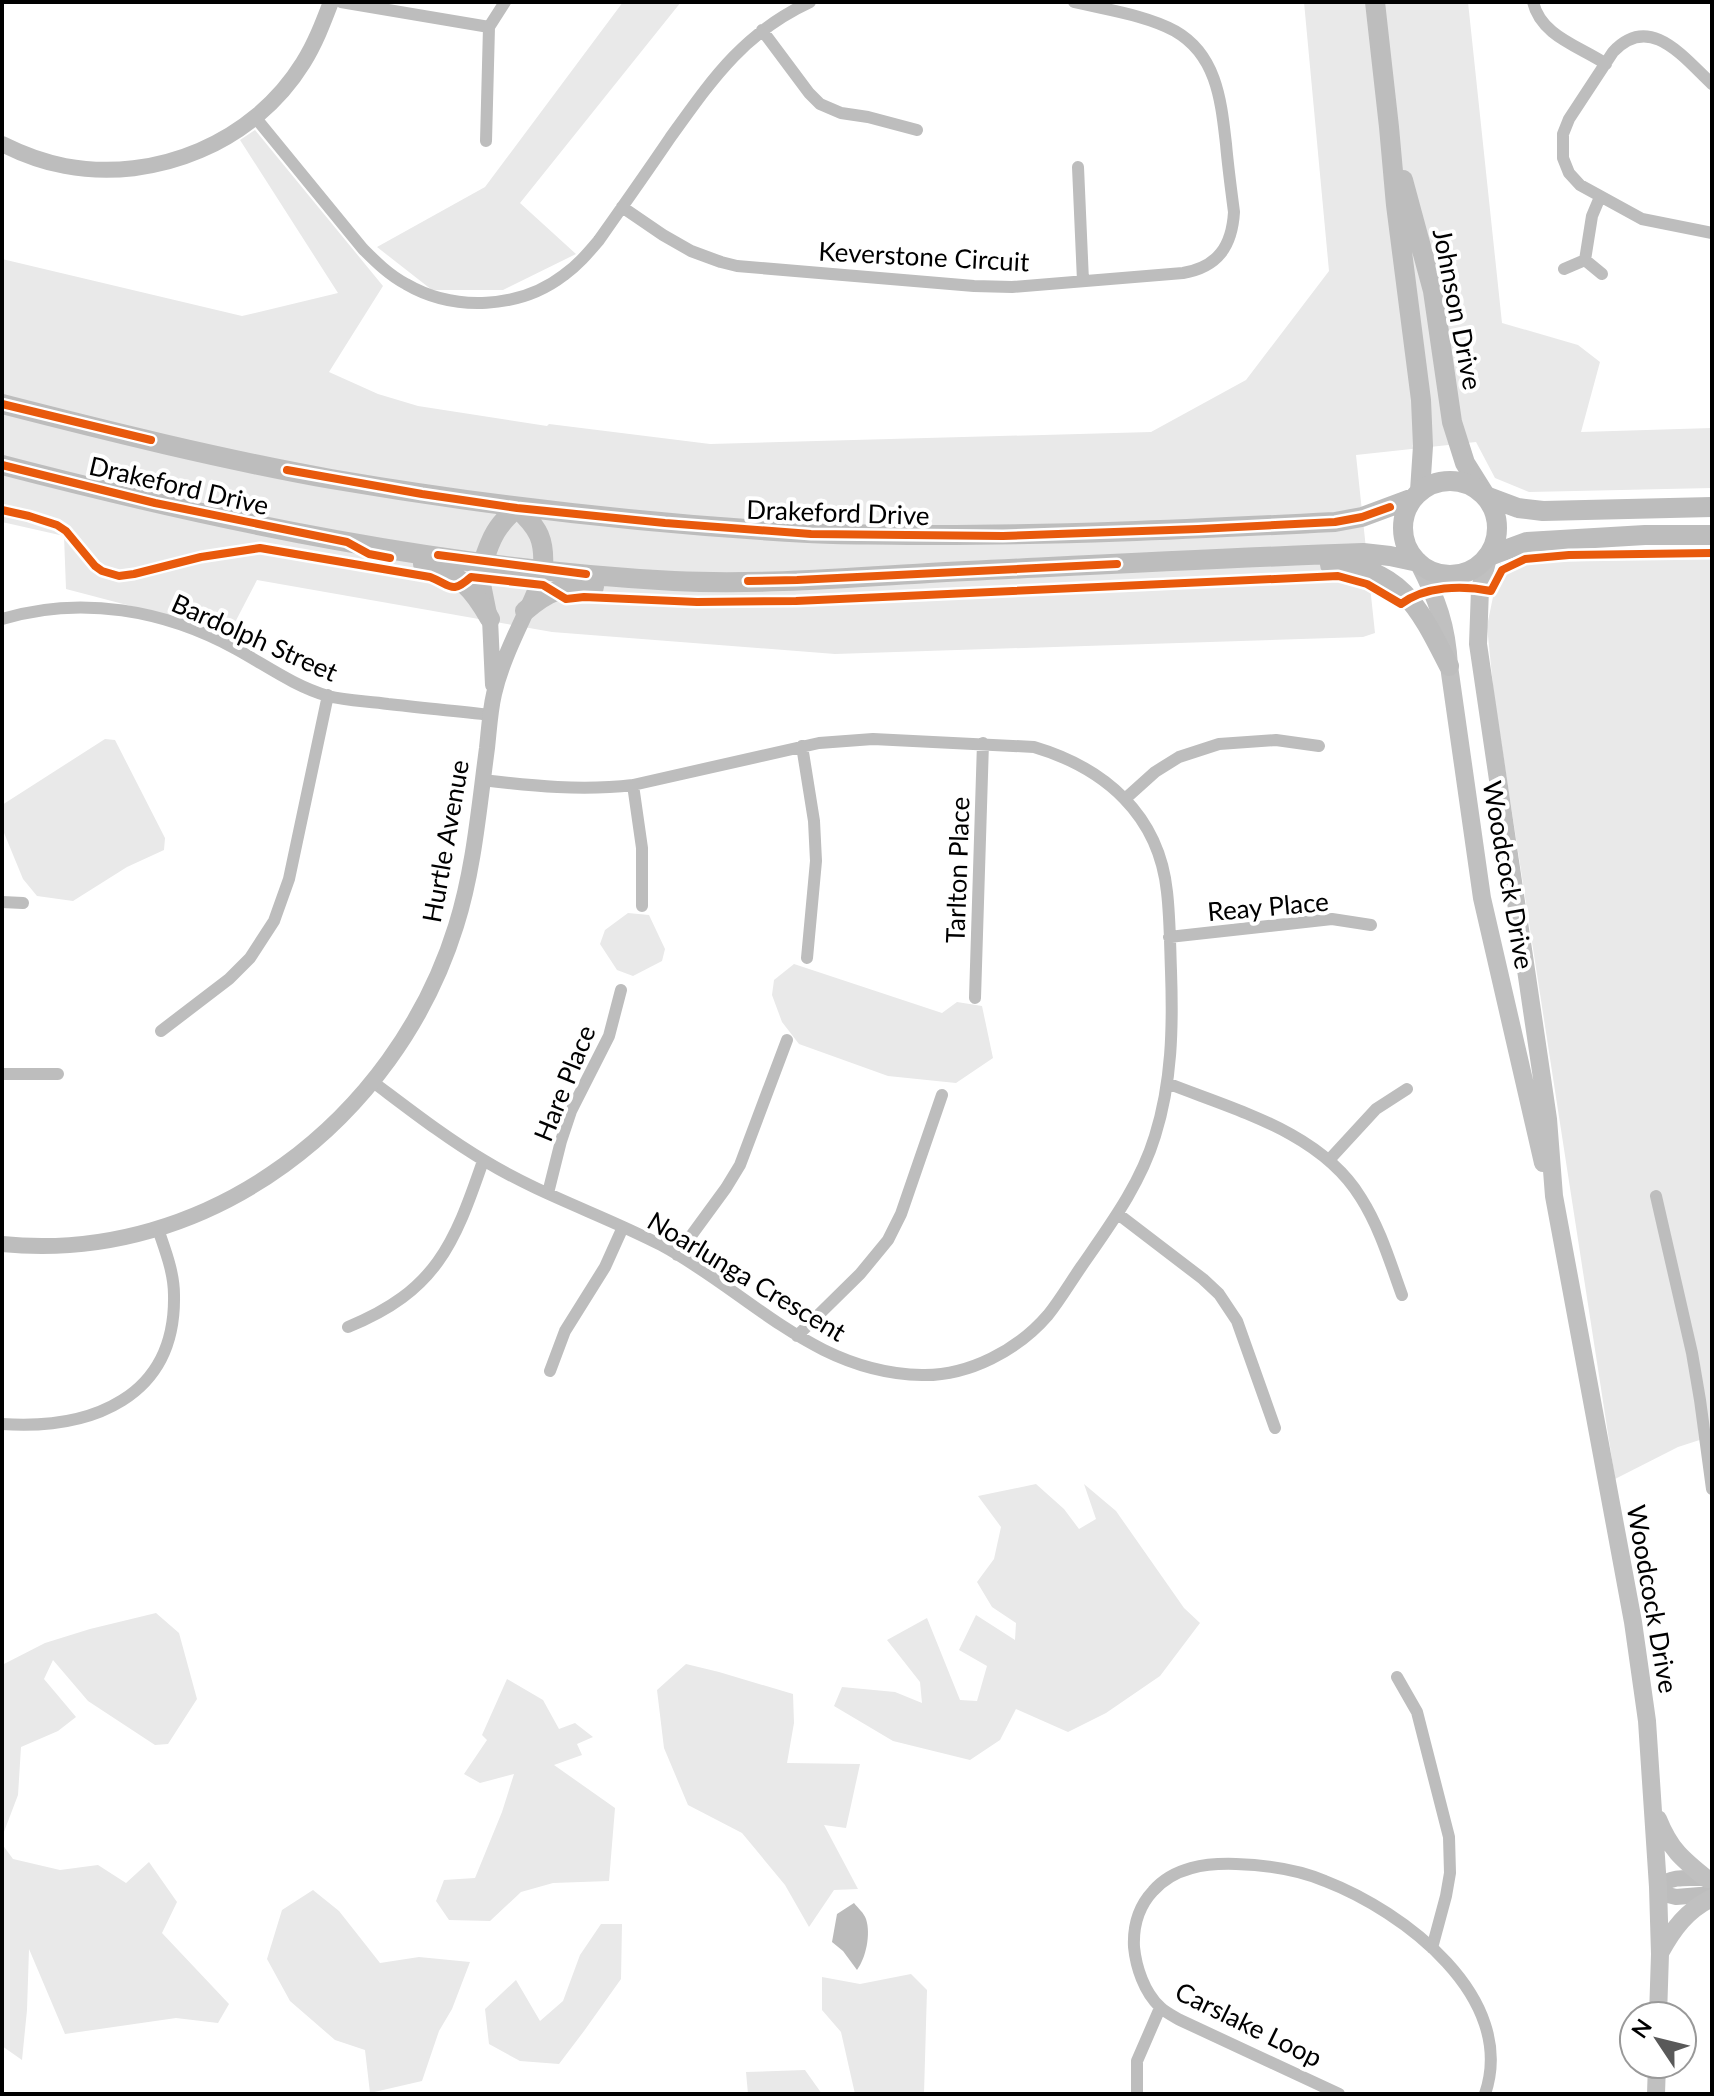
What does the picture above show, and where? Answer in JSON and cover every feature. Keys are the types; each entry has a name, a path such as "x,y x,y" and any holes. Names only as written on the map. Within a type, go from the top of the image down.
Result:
{"main road":[{"name":"Johnson Drive","path":"1375,2 1396,205 1421,400 1423,446 1416,494"},
{"name":"Johnson Drive","path":"1389,127 1433,291 1452,422 1465,463 1485,496"},
{"name":"Drakeford Drive","path":"2,404 160,443 328,478 517,508 811,534 1003,536 1335,522 1362,517 1416,494"},
{"name":"Drakeford Drive","path":"2,465 146,500 347,542 483,563 677,581 797,580 1363,553 1418,563"},
{"path":"1442,481 1457,481 1472,486 1485,496 1493,507 1498,532 1488,557 1478,567 1454,576 1430,571 1418,563 1408,550 1403,535 1404,519 1416,494 1442,481"},
{"path":"1485,496 1518,508 1543,511 1712,507"},
{"path":"483,563 499,523 517,508 541,537 543,570"},
{"path":"1488,557 1527,542 1645,535 1712,535"},
{"path":"347,542 369,554 441,567 464,583 478,598 490,619"},
{"path":"1293,555 1309,565 1359,568 1394,584 1423,616 1449,666"},
{"name":"Woodcock Drive","path":"1488,557 1480,589 1478,644 1548,1119 1554,1196 1627,1593 1647,1721 1658,1887 1659,2000"},
{"name":"Woodcock Drive","path":"1418,563 1443,617 1448,640 1449,666 1482,898 1542,1159 1554,1196"},
{"path":"525,611 540,598 571,586 642,589 677,581"},
{"path":"1654,1808 1664,1833 1679,1857 1711,1887 1671,1933 1660,1954"}],"street":[{"path":"2,144 43,161 87,169 127,169 191,155 235,132 280,93 302,65 319,34 331,2"},
{"path":"341,2 489,27"},
{"path":"486,141 489,27 505,2"},
{"path":"255,117 363,249 383,269 406,285 446,300 474,303 505,300 529,294 555,282 584,259 712,79 762,30 810,2"},
{"name":"Keverstone Circuit","path":"622,207 691,251 737,266 1012,287 1183,273 1209,264 1227,245 1233,229 1234,212 1216,79 1205,59 1172,30 1074,2"},
{"path":"1533,2 1540,20 1551,31 1606,64"},
{"path":"762,30 820,104 841,113 917,130"},
{"path":"1712,84 1658,38 1646,35 1633,37 1622,43 1606,64 1569,119 1561,142 1569,173 1580,185 1642,219 1712,233"},
{"path":"1078,167 1083,281"},
{"path":"1585,260 1592,216 1600,197"},
{"path":"1564,269 1585,260"},
{"path":"1585,260 1602,274"},
{"name":"Hurtle Avenue","path":"2,1244 59,1246 118,1239 158,1229 222,1203 285,1165 340,1118 373,1082 416,1019 439,974 455,930 469,875 494,694 483,563"},
{"name":"Hurtle Avenue","path":"494,694 543,570"},
{"name":"Bardolph Street","path":"2,619 37,610 72,607 133,611 201,632 287,680 328,695 491,715"},
{"path":"161,1031 229,979 250,958 274,921 289,879 328,695"},
{"name":"Noarlunga Crescent","path":"373,1082 483,1161 677,1255 814,1347 876,1371 924,1376 963,1370 1007,1351 1048,1314 1118,1214 1143,1169 1156,1136 1172,1046 1167,891 1162,863 1150,836 1125,799 1083,766 1034,747 873,739 802,746 633,785 574,789 482,780"},
{"path":"1125,799 1155,772 1179,757 1219,744 1276,740 1319,746"},
{"name":"Tarlton Place","path":"975,998 983,743"},
{"path":"802,746 814,821 816,861 807,958"},
{"path":"633,785 642,848 642,906"},
{"path":"2,902 23,903"},
{"name":"Reay Place","path":"1169,937 1332,919 1371,925"},
{"name":"Hare Place","path":"548,1193 571,1111 609,1036 621,990"},
{"path":"677,1255 740,1165 787,1040"},
{"path":"2,1074 58,1074"},
{"path":"1167,1083 1275,1126 1329,1160 1359,1195 1374,1221 1402,1295"},
{"path":"1329,1160 1376,1109 1407,1089"},
{"path":"797,1336 860,1274 888,1240 901,1214 942,1095"},
{"path":"348,1327 374,1316 426,1278 460,1226 483,1161"},
{"path":"1656,1196 1692,1353 1712,1489"},
{"path":"1118,1214 1219,1294 1237,1321 1275,1428"},
{"path":"550,1371 565,1331 605,1267 623,1227"},
{"path":"2,1424 71,1421 97,1414 131,1395 156,1367 170,1332 174,1293 170,1266 158,1229"},
{"path":"1397,1677 1417,1712 1449,1837 1450,1873 1432,1948"},
{"name":"Carslake Loop","path":"1339,2094 1160,2008 1142,1979 1135,1958 1133,1937 1145,1899 1158,1884 1175,1873 1195,1866 1256,1864 1324,1880 1372,1903 1432,1948 1460,1976 1474,2000 1488,2037 1490,2062 1485,2094"},
{"path":"1658,1887 1678,1877 1711,1887"},
{"path":"1137,2094 1137,2061 1160,2008"}],"shaded area":[{"path":"623,2 681,2 520,203 576,254 503,290 432,290 377,247 485,187"},
{"path":"1304,2 1468,2 1502,323 1578,345 1600,362 1581,432 1712,428 1712,488 1529,492 1495,478 1476,442 1356,455 1375,633 1363,637 835,654 552,632 257,580 230,632 66,589 64,536 2,522 2,259 242,316 338,293 240,140 255,130 383,286 329,372 378,394 418,406 547,426 710,444 1151,432 1246,380 1329,271"},
{"path":"1712,558 1712,1436 1678,1447 1615,1479 1494,696 1487,626 1500,563"},
{"path":"105,739 115,740 165,838 164,850 127,867 73,901 37,896 23,879 2,828 2,805"},
{"path":"628,913 649,915 665,949 662,961 633,976 617,970 600,944 605,930"},
{"path":"794,964 942,1013 957,1002 982,1006 993,1058 956,1083 888,1076 799,1044 782,1022 772,995 774,980"},
{"path":"1036,1484 1064,1509 1079,1529 1096,1519 1084,1484 1116,1511 1184,1608 1200,1623 1160,1676 1106,1713 1068,1732 1016,1709 1000,1740 970,1760 893,1741 834,1706 842,1687 895,1692 922,1703 920,1682 887,1640 927,1618 960,1700 977,1701 987,1666 959,1650 976,1615 1015,1640 1016,1623 992,1607 977,1582 994,1559 1001,1527 978,1496"},
{"path":"156,1613 179,1633 197,1699 168,1744 155,1745 88,1701 53,1660 44,1679 76,1717 58,1731 21,1747 18,1795 2,1837 2,1665 45,1643"},
{"path":"686,1664 793,1694 794,1723 787,1763 860,1764 846,1828 824,1825 858,1889 834,1890 809,1927 785,1885 742,1833 688,1805 664,1748 657,1690"},
{"path":"507,1679 543,1700 559,1729 575,1723 593,1737 577,1744 582,1755 554,1765 615,1808 609,1881 553,1883 521,1892 490,1921 449,1920 436,1901 444,1880 475,1878 514,1774 480,1783 464,1774 487,1740 482,1735"},
{"path":"2,1844 13,1859 60,1870 98,1865 126,1883 149,1862 177,1902 162,1933 229,2004 218,2023 176,2018 65,2034 29,1949 22,2060 2,2046"},
{"path":"313,1890 339,1911 380,1963 419,1957 470,1962 452,2009 439,2031 422,2081 370,2093 365,2050 335,2040 290,2001 267,1959 282,1910"},
{"path":"854,1903 865,1917 868,1932 865,1953 857,1970 832,1942 837,1914"},
{"path":"601,1924 622,1924 621,1979 559,2064 520,2061 489,2044 485,2009 516,1980 540,2021 563,2001 580,1955"},
{"path":"911,1974 927,1990 924,2094 855,2094 841,2032 822,2010 822,1977 860,1984"},
{"path":"805,2070 822,2094 748,2094 746,2072"}],"cycle path":[{"path":"2,404 151,440"},
{"path":"2,465 155,503 347,542 369,554 390,558"},
{"path":"287,470 517,508 811,534 1003,536 1198,529 1335,522 1390,507"},
{"path":"2,510 57,525 66,531 95,566 119,576 201,557 260,548 430,577 451,587 459,586 471,577 543,585 566,599 796,601 1338,576 1367,584 1401,604 1444,588 1491,591 1502,570 1525,559 1569,555 1712,553"},
{"path":"438,555 586,574"},
{"path":"748,581 1117,564"}]}
